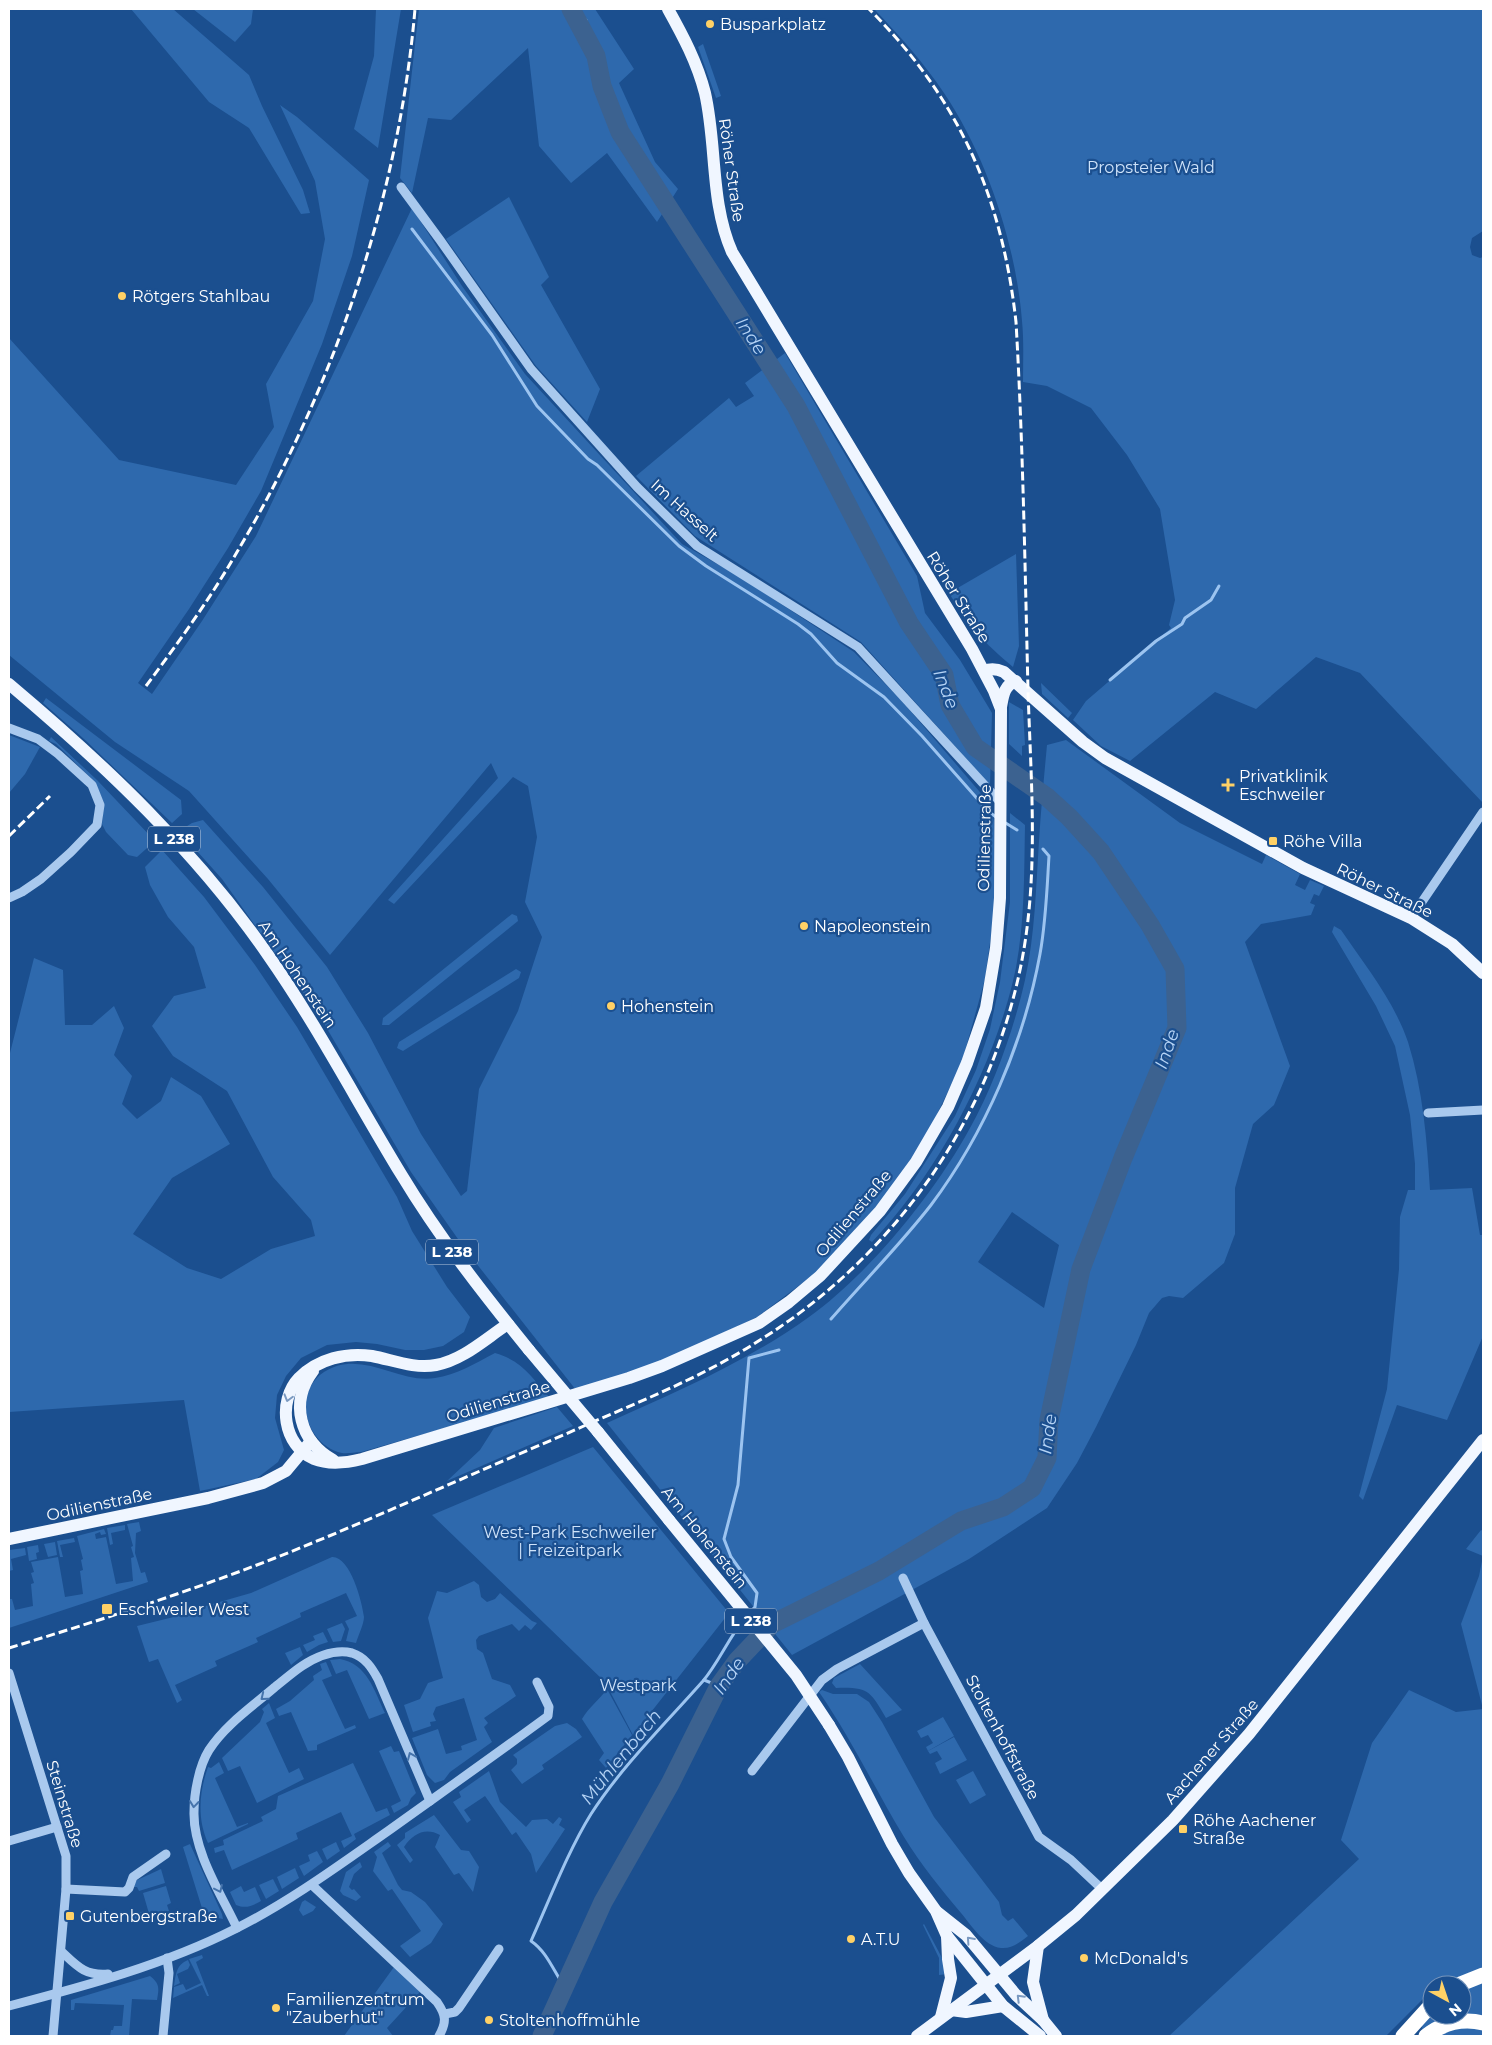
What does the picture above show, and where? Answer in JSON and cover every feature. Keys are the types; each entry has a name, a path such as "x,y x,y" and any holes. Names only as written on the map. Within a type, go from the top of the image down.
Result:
{"highway":[{"path":"1403,2036 1422,2015"},
{"path":"1426,2036 1453,2022 1483,2023"}],"main road":[{"name":"Röher Straße","path":"668,9 692,54 705,94 722,226 732,252 985,671 999,669 1016,681 1083,742 1105,758 1304,868 1410,918 1452,944 1483,973"},
{"name":"Odilienstraße","path":"302,1452 313,1459 340,1463 362,1459 662,1366 759,1323 789,1302 820,1276 880,1211 916,1162 948,1107 967,1063 986,1008 996,948 1000,898 1001,709 985,671"},
{"path":"1001,709 1004,691 1009,684 1016,681"},
{"name":"Am Hohenstein","path":"9,684 120,782 186,852 225,897 267,954 311,1020 401,1175 456,1259 796,1675 829,1725 909,1873 936,1912 947,1936 986,1984"},
{"path":"302,1452 291,1436 285,1416 285,1409 292,1387 299,1378 319,1363 343,1356 359,1355 412,1365 434,1365 457,1358 508,1324"},
{"path":"319,1363 308,1378 302,1392 300,1409 303,1426 311,1441 325,1455 340,1463"},
{"name":"Aachener Straße","path":"917,2036 1038,1946 1103,1890 1167,1826 1227,1761 1483,1440"},
{"name":"Odilienstraße","path":"9,1539 208,1498 255,1486 281,1474 294,1463 311,1441"},
{"name":"Am Hohenstein","path":"936,1912 966,1936 998,1975"},
{"path":"947,1936 948,1959 952,1978 946,2014 1003,2006"},
{"path":"1038,1946 1033,1982 1043,2020"},
{"name":"L 238","path":"998,1975 1043,2020 1056,2036"},
{"name":"L 238","path":"986,1984 1003,2006 1040,2036"}],"street":[{"name":"Im Hasselt","path":"401,187 531,369 637,487 697,546 858,647 1000,808"},
{"path":"9,728 38,739 58,754 92,785 100,805 96,824 71,852 41,879 9,898"},
{"path":"1410,918 1483,812"},
{"path":"1428,1113 1483,1110"},
{"name":"Stoltenhoffstraße","path":"903,1578 924,1623 1039,1837 1046,1844 1071,1860 1103,1890"},
{"path":"752,1771 822,1680 837,1669 924,1623"},
{"path":"237,1928 205,1860 197,1838 194,1811 202,1769 210,1749 221,1736 244,1713 302,1666 318,1658 340,1652 358,1655 367,1662 378,1679 430,1802"},
{"name":"Steinstraße","path":"9,1673 66,1856 66,1889 54,2036"},
{"path":"9,2006 57,1993 167,1958 237,1928 312,1885 548,1716 549,1707 537,1682"},
{"path":"9,1841 57,1827"},
{"path":"66,1889 125,1892 130,1888 133,1877 166,1854"},
{"path":"312,1885 437,2002 445,2014 445,2026 439,2036"},
{"path":"445,2014 455,2012 459,2008 499,1949"},
{"path":"61,1951 79,1967 91,1974 124,1972"},
{"path":"163,2036 170,1973 167,1958"}],"green space":[{"path":"131,9 173,9 249,75 303,190 310,213 301,214 249,128 209,102"},
{"path":"193,9 253,9 251,24 235,42"},
{"path":"376,9 401,9 378,148 354,129 374,56"},
{"path":"419,9 595,9 634,69 619,83 655,162 678,189 657,222 607,153 571,183 539,146 528,48 451,120 428,118 412,193 400,178"},
{"name":"Propsteier Wald","path":"874,9 1483,9 1483,231 1472,238 1470,247 1472,255 1480,258 1483,257 1483,803 1360,673 1316,657 1256,709 1215,692 1130,761 1101,746 1073,720 1086,701 1171,628 1169,625 1175,600 1160,509 1127,455 1091,408 1047,386 1023,382 1023,336 1019,292 1006,232 986,173 959,118 944,93 911,50"},
{"path":"703,44 721,96 716,98 698,47"},
{"path":"280,105 297,117 369,180 352,256 322,344 261,491 228,548 189,609 138,683 152,694 202,621 256,536 412,208 462,286 525,374 682,544 740,577 854,652 901,700 991,805 994,822 996,899 985,979 962,1062 918,1154 861,1226 817,1272 757,1317 661,1363 576,1390 465,1249 411,1172 319,1015 222,879 179,831 192,823 203,820 263,887 327,967 368,1033 421,1134 461,1196 467,1191 479,1089 518,1011 542,937 525,902 537,837 528,786 513,777 394,904 388,900 498,778 491,763 330,955 268,879 189,791 115,742 9,655 9,338 119,460 236,485 274,427 266,384 313,301 325,239 315,181"},
{"path":"509,197 549,277 541,285 600,389 587,422 536,366 446,239"},
{"path":"785,353 917,576 925,613 960,660 992,713 990,785 861,642 695,536 636,476 729,398 736,407 754,396 745,383"},
{"path":"1016,554 1019,646 1013,667 977,633 949,593"},
{"path":"1041,683 1072,713 1068,718 1042,694"},
{"path":"46,698 181,800 182,814 172,823 84,739 43,703"},
{"path":"1009,702 1023,710 1025,745 1022,746 1022,756 1009,744"},
{"path":"9,735 40,747 25,774 9,793"},
{"path":"51,737 97,780 155,841 137,857 128,855 106,832 102,824 104,803 95,782 56,744 49,741"},
{"path":"1066,740 1180,823 1262,864 1266,855 1300,874 1295,885 1305,890 1310,880 1324,886 1319,896 1314,894 1310,903 1315,905 1311,915 1261,924 1245,942 1290,1066 1274,1105 1253,1124 1235,1188 1235,1234 1224,1263 1183,1298 1169,1296 1162,1298 1149,1313 1136,1345 1096,1427 1077,1463 1047,1508 969,1559 792,1655 607,1423 685,1388 736,1362 809,1317 855,1278 899,1231 955,1153 979,1111 995,1075 1015,1018 1025,980 1033,928 1047,745","holes":["1012,1212 1059,1245 1044,1308 978,1262"]},
{"path":"1010,813 1025,825 1024,884 1022,924 1017,962 1003,1016 991,1051 959,1120 918,1185 896,1215 872,1242 869,1240 871,1235 905,1194 955,1116 976,1070 990,1029 1000,982 1010,902"},
{"path":"162,850 204,897 255,965 297,1027 397,1197 412,1231 447,1287 470,1317 464,1332 443,1346 424,1350 405,1350 356,1342 327,1345 301,1358 286,1376 277,1395 275,1418 284,1450 278,1462 256,1479 200,1491 184,1400 9,1412 9,1057 34,958 63,970 65,1025 92,1025 114,1006 124,1028 114,1055 132,1076 122,1104 137,1119 161,1101 171,1077 201,1096 230,1144 172,1178 133,1234 187,1268 221,1279 271,1249 315,1236 311,1220 273,1177 227,1091 173,1056 152,1026 174,996 206,988 194,947 168,917 150,885 145,867"},
{"path":"512,914 517,916 518,921 389,1025 382,1025 383,1018"},
{"path":"1334,926 1341,930 1387,998 1408,1042 1421,1097 1430,1190 1472,1188 1480,1235 1483,1235 1483,1336 1447,1420 1397,1405 1363,1500 1359,1496 1387,1389 1399,1269 1400,1217 1408,1190 1415,1190 1415,1164 1410,1115 1395,1046 1376,1006 1332,932"},
{"path":"516,969 521,972 519,978 403,1051 397,1048 399,1042"},
{"path":"495,1353 505,1356 520,1365 550,1398 361,1452 349,1453 342,1453 330,1448 319,1440 307,1418 306,1405 308,1393 314,1381 324,1372 338,1366 366,1365 407,1376 435,1378 473,1365"},
{"path":"557,1407 573,1426 447,1481 480,1450 494,1428"},
{"name":"West-Park Eschweiler | Freizeitpark","path":"593,1447 729,1613 633,1735 605,1682 432,1515"},
{"path":"139,1522 141,1531 136,1533 135,1553 141,1573 145,1572 148,1582 9,1628 9,1599 12,1599 15,1610 33,1606 31,1584 34,1583 31,1573 34,1572 31,1562 58,1557 65,1597 83,1594 80,1571 83,1570 81,1560 83,1559 77,1536 104,1529 106,1534 101,1535 100,1532 95,1534 96,1539 106,1537 116,1584 133,1581 131,1558 134,1557 131,1547 133,1546 127,1524"},
{"path":"125,1525 125,1530 111,1533 113,1544 110,1545 107,1528"},
{"path":"1481,1530 1483,1531 1483,1556 1466,1549"},
{"path":"74,1538 75,1542 60,1545 63,1557 60,1557 57,1541"},
{"path":"55,1542 57,1555 48,1557 44,1544"},
{"path":"38,1545 37,1559 29,1561 27,1547"},
{"path":"25,1548 26,1555 11,1559 13,1570 9,1571 9,1550"},
{"path":"1483,1556 1483,1709 1461,1624 1479,1576"},
{"path":"332,1557 338,1559 350,1571 361,1601 364,1620 356,1643 346,1641 349,1629 345,1621 357,1616 346,1593 300,1613 301,1617 256,1638 258,1642 215,1661 217,1666 175,1685 182,1700 177,1703 158,1659 149,1662 137,1626 190,1613 202,1607 251,1593"},
{"path":"474,1581 479,1585 481,1597 487,1602 495,1599 500,1593 532,1621 537,1623 531,1630 525,1625 519,1631 512,1624 479,1636 476,1640 477,1649 483,1653 492,1679 510,1685 516,1696 484,1718 488,1723 484,1727 492,1742 450,1772 444,1780 435,1783 427,1775 412,1738 438,1729 446,1754 462,1750 461,1746 477,1740 464,1698 436,1707 433,1714 436,1721 430,1722 431,1726 413,1732 404,1705 420,1699 428,1683 443,1678 428,1618 437,1591 447,1593"},
{"path":"342,1623 345,1629 341,1641 333,1642 327,1629"},
{"path":"323,1632 328,1642 307,1652 303,1645 315,1640 313,1636"},
{"path":"300,1647 303,1655 291,1665 285,1653"},
{"path":"340,1659 357,1666 363,1672 373,1687 385,1713 369,1719 347,1670 336,1674 330,1660"},
{"path":"326,1662 332,1676 322,1680 345,1729 355,1725 356,1728 317,1745 317,1750 308,1751 291,1712 279,1716 276,1709 290,1701 314,1680 313,1676 322,1670 320,1664"},
{"path":"860,1664 902,1710 886,1718 872,1696 867,1692 855,1688 836,1688 832,1683 834,1678"},
{"path":"607,1689 632,1735 606,1768 599,1760 604,1753 582,1719"},
{"path":"822,1690 833,1694 857,1694 869,1702 934,1817 999,1902 1002,1915 1008,1921 1013,1918 1028,1936 1019,1943 1001,1948 989,1943 974,1929 931,1876 893,1819 842,1727 819,1692"},
{"path":"1409,1690 1456,1712 1483,1709 1483,2036 1436,2036 1422,2029 1422,2025 1472,2025 1472,1975 1422,1975 1422,2000 1386,2036 1169,2036 1359,1859 1341,1840 1372,1743"},
{"path":"269,1703 275,1718 266,1723 289,1773 299,1768 304,1779 257,1803 240,1766 228,1771 222,1758 260,1722 264,1712 262,1709"},
{"path":"943,1717 954,1736 928,1751 926,1747 933,1743 928,1735 921,1738 917,1731"},
{"path":"567,1723 576,1729 582,1737 542,1765 544,1769 522,1784 511,1770 517,1764 517,1759 513,1755 555,1726"},
{"path":"954,1737 967,1760 940,1774 935,1763 942,1759 937,1751 930,1754 928,1751"},
{"path":"391,1746 394,1752 399,1751 416,1793 408,1805 394,1813 391,1806 401,1801 379,1751"},
{"path":"219,1762 224,1773 215,1778 237,1827 248,1824 208,1843 202,1825 201,1796 208,1767 211,1768"},
{"path":"353,1763 376,1812 387,1808 390,1815 354,1834 356,1839 344,1848 341,1841 352,1836 341,1812 296,1833 298,1839 232,1870 224,1850 215,1853 214,1848 224,1845 223,1840 263,1821 261,1817 276,1809 278,1796"},
{"path":"489,1771 500,1802 526,1827 532,1820 547,1819 553,1824 559,1817 562,1819 559,1825 565,1829 536,1873 531,1854 516,1832 512,1835 485,1796 464,1810 471,1820 467,1823 453,1802 461,1797 459,1792"},
{"path":"973,1771 986,1795 970,1804 956,1780"},
{"path":"434,1815 461,1850 469,1851 479,1867 473,1892 459,1873 454,1875 435,1847 440,1835 424,1832 415,1835 404,1847 413,1860 410,1863 397,1845 405,1838 405,1833"},
{"path":"336,1842 340,1851 327,1860 322,1849"},
{"path":"388,1842 391,1846 382,1853 398,1885 402,1890 411,1892 425,1902 443,1924 431,1943 410,1957 400,1946 421,1931 392,1889 388,1891 373,1871 377,1857 374,1852"},
{"path":"190,1844 223,1919 218,1918 206,1921 183,1847"},
{"path":"317,1851 323,1862 304,1876 299,1866 310,1861 308,1855"},
{"path":"360,1862 362,1867 354,1874 349,1887 352,1890 354,1889 361,1897 356,1901 343,1895 340,1891 346,1872"},
{"path":"295,1868 299,1878 282,1889 277,1877"},
{"path":"161,1869 165,1883 139,1891 137,1887 133,1887 133,1882"},
{"path":"273,1879 279,1891 266,1899 259,1885"},
{"path":"166,1886 171,1903 167,1905 169,1911 150,1917 143,1893"},
{"path":"241,1886 244,1892 255,1887 261,1901 243,1907 236,1905 230,1892"},
{"path":"305,1900 316,1907 313,1911 303,1916 299,1910 302,1902"},
{"path":"145,1911 147,1918 127,1924 126,1920 132,1918 131,1915"},
{"path":"924,1924 948,1974 939,1975 939,1958"},
{"path":"202,1955 203,1958 196,1962 209,1996 207,1996 202,1985 173,1998 174,1987 183,1984 186,1990 201,1983 189,1959"},
{"path":"188,1960 190,1965 188,1969 177,1974 180,1983 174,1986 176,1974 179,1967"},
{"path":"394,1967 420,1992 387,2028 393,2036 344,2036"},
{"path":"150,1976 156,1981 158,1987 157,2000 132,1999 129,2036 110,2036 114,2026 122,2026 124,2005 75,2003 74,2010 71,2010 71,2000"}],"waterway":[{"name":"Inde","path":"542,2036 603,1902 670,1784 719,1686 737,1661 772,1624 879,1571 961,1521 1003,1507 1032,1488 1047,1458 1049,1420 1081,1269 1123,1158 1177,1028 1175,969 1150,925 1101,852 1069,817 1047,797 975,747 950,705 944,675 909,623 796,406 620,132 602,86 596,56 571,9"},
{"path":"579,24 586,20"},
{"path":"412,229 492,335 537,406 588,459 597,465 679,546 706,566 798,624 811,634 837,663 884,697 922,736 989,812 996,817"},
{"path":"1110,680 1156,641 1182,624 1185,618 1211,600 1219,586"},
{"path":"1004,822 1017,830"},
{"path":"831,1319 931,1205 969,1148 1000,1086 1024,1020 1040,954 1045,917 1049,856 1043,849"},
{"path":"749,1613 755,1607 757,1593 731,1557 724,1539 738,1485 749,1358 779,1350"},
{"name":"Mühlenbach","path":"564,1986 546,1956 531,1941 574,1844 603,1796 630,1762 703,1681 745,1618"},
{"path":"704,1680 719,1686"}],"railway":[{"path":"146,686 205,604 237,552 272,490 303,426 331,359 356,290 377,221 394,150 407,79 415,9"},
{"path":"9,1648 143,1606 275,1558 631,1406 739,1353 807,1307 850,1270 890,1229 925,1185 956,1137 982,1087 1002,1034 1018,979 1025,943 1032,871 1032,799 1016,322 1000,233 987,191 971,152 951,114 928,78 901,43 869,9"},
{"path":"9,836 50,796"}],"place":[{"name":"Busparkplatz","path":"710,24"},
{"name":"Rötgers Stahlbau","path":"122,296"},
{"name":"Privatklinik Eschweiler","path":"1228,785"},
{"name":"Röhe Villa","path":"1273,841"},
{"name":"Napoleonstein","path":"804,926"},
{"name":"Hohenstein","path":"611,1006"},
{"name":"Eschweiler West","path":"107,1609"},
{"name":"Röhe Aachener Straße","path":"1183,1829"},
{"name":"Gutenbergstraße","path":"70,1916"},
{"name":"A.T.U","path":"851,1939"},
{"name":"McDonald's","path":"1084,1958"},
{"name":"Familienzentrum \"Zauberhut\"","path":"276,2008"},
{"name":"Stoltenhoffmühle","path":"489,2020"}],"park label":[{"name":"Westpark","path":"638,1685"}]}
